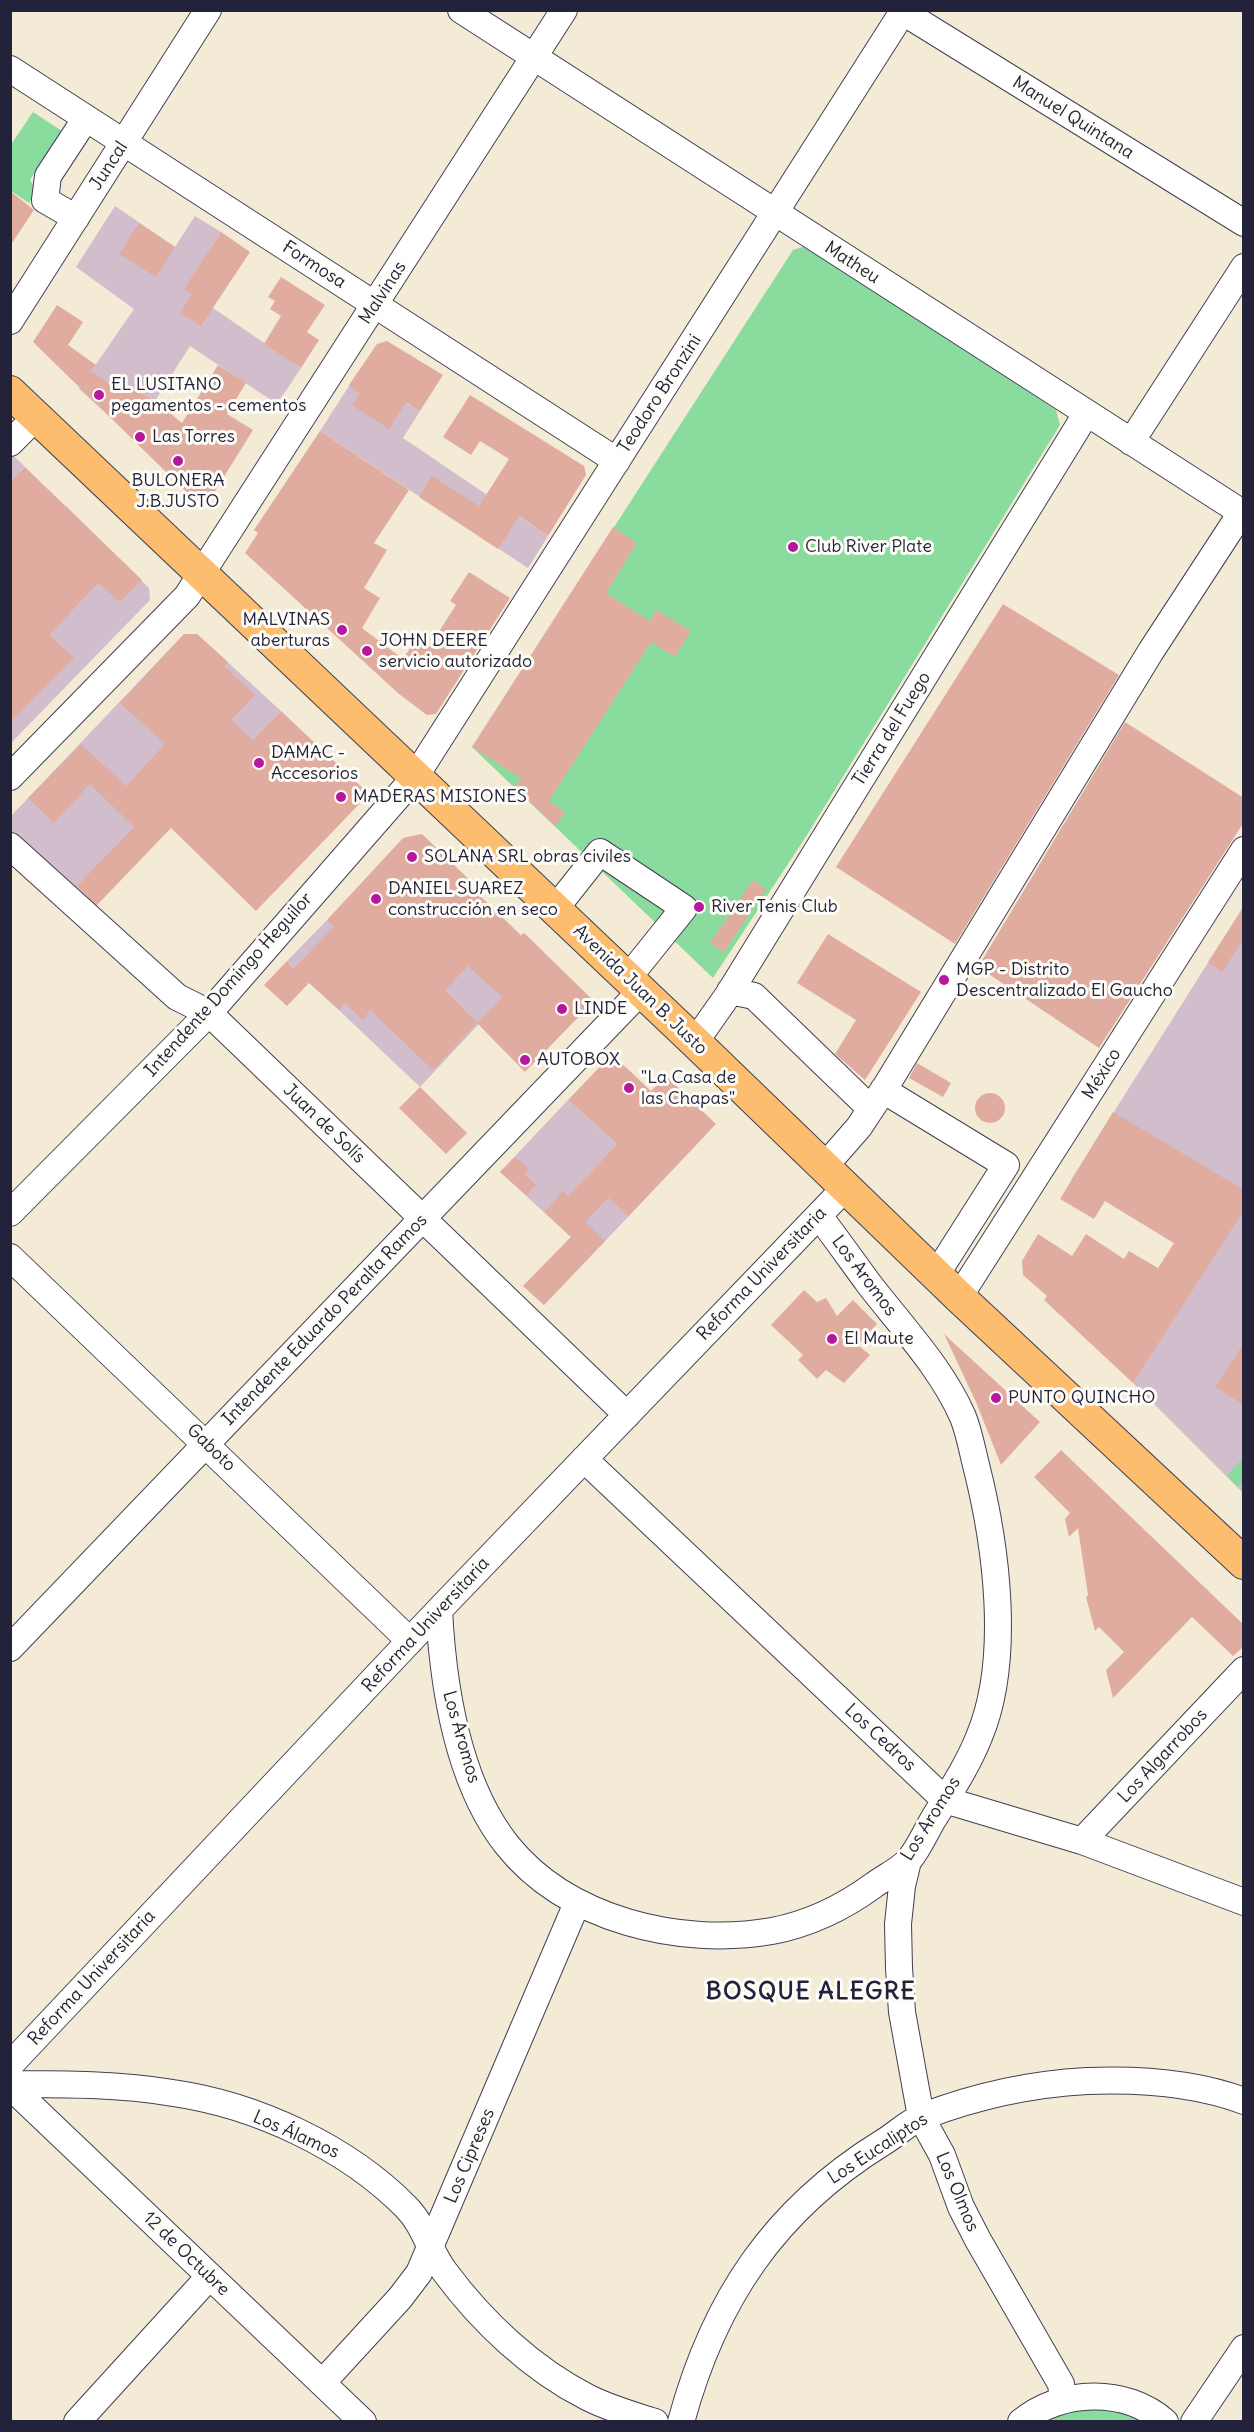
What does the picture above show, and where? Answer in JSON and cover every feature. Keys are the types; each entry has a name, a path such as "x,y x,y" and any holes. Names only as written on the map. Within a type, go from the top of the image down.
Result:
{"main road":[{"name":"Avenida Juan B. Justo","path":"10,392 555,909 633,986 695,1042 959,1297 1244,1563"}],"street":[{"name":"Juncal","path":"10,321 208,10"},
{"name":"Matheu","path":"461,10 1242,514"},
{"name":"Malvinas","path":"10,777 187,596 564,10"},
{"name":"Teodoro Bronzini","path":"415,777 904,11"},
{"name":"Manuel Quintana","path":"904,11 1244,223"},
{"name":"Formosa","path":"10,69 617,461"},
{"path":"76,218 45,200 48,176 86,118"},
{"path":"1131,442 1244,267"},
{"name":"Tierra del Fuego","path":"695,1042 730,991 1086,414"},
{"path":"10,443 36,417"},
{"name":"Reforma Universitaria","path":"10,2065 439,1610 819,1215 859,1127 1151,651 1242,514"},
{"name":"Intendente Domingo Heguilor","path":"10,1213 209,1013 415,777"},
{"name":"Juan de Solís","path":"10,846 177,997 209,1013 627,1415"},
{"name":"México","path":"959,1297 1244,850"},
{"name":"Intendente Eduardo Peralta Ramos","path":"10,1648 421,1219 633,986 684,908 600,852 555,909"},
{"path":"730,991 754,996 877,1099 1006,1165 936,1275"},
{"name":"Los Aromos","path":"439,1610 441,1652 450,1709 481,1802 507,1845 540,1878 577,1903 617,1919 658,1929 715,1936 772,1931 816,1918 856,1898 908,1861 980,1737 991,1697 996,1566 990,1525 964,1420 946,1384 819,1215"},
{"name":"Gaboto","path":"10,1257 207,1443 410,1641"},
{"name":"Los Cedros","path":"584,1459 945,1800 1082,1841 1244,1902"},
{"name":"Los Algarrobos","path":"1082,1841 1244,1670"},
{"name":"Los Olmos","path":"908,1861 897,1924 898,1968 904,2021 921,2117 942,2155 969,2223 1061,2384 1063,2400"},
{"name":"Los Cipreses","path":"322,2383 400,2298 419,2273 577,1903"},
{"name":"Los Eucaliptos","path":"681,2421 695,2373 723,2307 770,2239 828,2180 921,2117 1005,2093 1055,2083 1106,2080 1177,2085 1244,2101"},
{"name":"Los Álamos","path":"10,2085 116,2086 175,2093 269,2120 308,2136 345,2157 381,2184 422,2226 443,2270 465,2297 508,2340 548,2375 588,2398 655,2421"},
{"name":"12 de Octubre","path":"10,2085 209,2277 363,2421"},
{"path":"77,2421 209,2277"},
{"path":"1194,2421 1244,2348"},
{"path":"1021,2421 1032,2412 1063,2400 1096,2396 1128,2401 1165,2421"}],"shaded area":[{"path":"115,206 175,247 195,216 221,232 185,289 301,368 277,404 190,346 155,401 125,383 106,413 79,389 134,309 76,267"},
{"path":"358,372 420,411 403,438 548,536 528,568 320,431"},
{"path":"10,452 25,467 10,482"},
{"path":"66,506 149,588 150,600 11,743 11,564"},
{"path":"184,634 197,634 281,711 92,910 11,836 11,816"},
{"path":"479,895 521,935 524,933 545,953 420,1087 287,961 327,920 396,983"},
{"path":"1243,907 1243,1493 1133,1383 1208,1264 1071,1180"},
{"path":"568,1100 617,1144 586,1177 628,1217 544,1305 523,1286 571,1237 500,1172"}],"green space":[{"path":"33,112 62,131 30,180 37,191 29,203 11,191 10,146"},
{"name":"Club River Plate","path":"809,245 1056,410 1060,425 807,835 713,978 472,747 793,250"},
{"path":"1241,1460 1243,1480 1238,1487 1227,1476"},
{"path":"1104,2408 1128,2414 1143,2422 1041,2422 1078,2409"}],"building":[{"path":"10,191 34,210 10,246"},
{"path":"139,223 175,247 156,277 119,254"},
{"path":"221,232 250,252 201,326 180,313 192,294 184,289"},
{"path":"281,277 325,305 307,332 319,340 301,368 264,344 281,316 270,309 275,301 268,297"},
{"path":"57,305 83,322 68,345 96,365 91,371 120,391 125,383 158,403 182,423 218,365 246,383 227,414 253,430 204,509 33,342"},
{"path":"387,341 443,375 420,411 406,402 389,429 352,405 360,394 349,385 377,344"},
{"path":"470,395 584,466 586,475 548,536 519,516 498,549 419,497 432,476 479,506 509,459 480,441 471,455 443,437"},
{"path":"320,431 409,490 374,543 387,550 364,588 380,598 362,628 403,659 416,639 429,647 456,605 450,601 469,572 510,598 436,714 427,715 399,694 245,553 258,533 254,530"},
{"path":"25,467 142,580 120,602 98,583 49,635 74,658 10,723 10,482"},
{"path":"613,527 637,543 606,593 650,621 656,610 691,631 675,657 651,642 549,801 565,812 555,826 513,786 522,779 472,747"},
{"path":"1003,604 1119,675 955,944 836,867"},
{"path":"184,634 197,634 228,662 224,666 255,695 231,720 253,740 281,711 369,794 256,911 171,828 97,905 77,886 134,827 90,784 54,823 28,798 81,744 126,786 165,744 120,703"},
{"path":"1125,722 1244,798 1244,822 1099,1048 978,967"},
{"path":"422,834 482,892 479,895 521,936 524,933 594,1001 525,1072 477,1023 433,1070 370,1010 363,1020 345,1003 339,1010 309,983 287,1006 264,985 287,961 294,968 334,927 327,920 403,838","holes":["468,966 502,997 477,1023 445,990"]},
{"path":"753,880 766,889 724,952 710,943"},
{"path":"1244,907 1244,938 1222,972 1208,962"},
{"path":"828,934 921,992 865,1080 835,1054 856,1020 797,983"},
{"path":"612,1054 651,1091 666,1076 716,1124 628,1217 608,1198 585,1222 605,1241 544,1305 523,1286 571,1237 544,1212 563,1191 568,1196 617,1144 568,1100"},
{"path":"917,1063 951,1083 943,1097 909,1078"},
{"path":"420,1087 467,1133 446,1154 399,1108"},
{"path":"990,1093 1001,1097 1005,1108 1001,1119 990,1123 979,1119 975,1108 979,1097"},
{"path":"1113,1112 1244,1190 1244,1210 1133,1383 1044,1300 1047,1296 1023,1275 1022,1261 1038,1234 1072,1256 1086,1234 1124,1259 1129,1251 1158,1268 1174,1243 1105,1201 1094,1219 1060,1199"},
{"path":"515,1157 529,1169 524,1174 536,1185 526,1195 500,1172"},
{"path":"804,1290 817,1302 826,1298 837,1316 853,1300 877,1324 858,1345 870,1355 844,1383 826,1370 817,1379 798,1360 803,1355 771,1325"},
{"path":"944,1334 1040,1422 1001,1465 976,1402"},
{"path":"1244,1343 1244,1405 1215,1387"},
{"path":"1061,1450 1244,1625 1244,1646 1233,1656 1192,1617 1113,1698 1106,1670 1124,1652 1099,1627 1095,1631 1086,1597 1088,1595 1078,1528 1069,1537 1065,1519 1070,1513 1034,1477"}],"place":[{"name":"EL LUSITANO pegamentos - cementos","path":"99,395"},
{"name":"Las Torres","path":"140,437"},
{"name":"BULONERA J.B.JUSTO","path":"178,461"},
{"name":"Club River Plate","path":"793,547"},
{"name":"MALVINAS aberturas","path":"342,630"},
{"name":"JOHN DEERE servicio autorizado","path":"367,651"},
{"name":"DAMAC - Accesorios","path":"259,763"},
{"name":"MADERAS MISIONES","path":"341,797"},
{"name":"SOLANA SRL obras civiles","path":"412,857"},
{"name":"DANIEL SUAREZ construcción en seco","path":"376,899"},
{"name":"River Tenis Club","path":"699,907"},
{"name":"MGP - Distrito Descentralizado El Gaucho","path":"944,980"},
{"name":"LINDE","path":"562,1009"},
{"name":"AUTOBOX","path":"525,1060"},
{"name":"\"La Casa de las Chapas\"","path":"629,1088"},
{"name":"El Maute","path":"832,1339"},
{"name":"PUNTO QUINCHO","path":"996,1398"}],"district":[{"name":"BOSQUE ALEGRE","path":"811,1992"}]}
